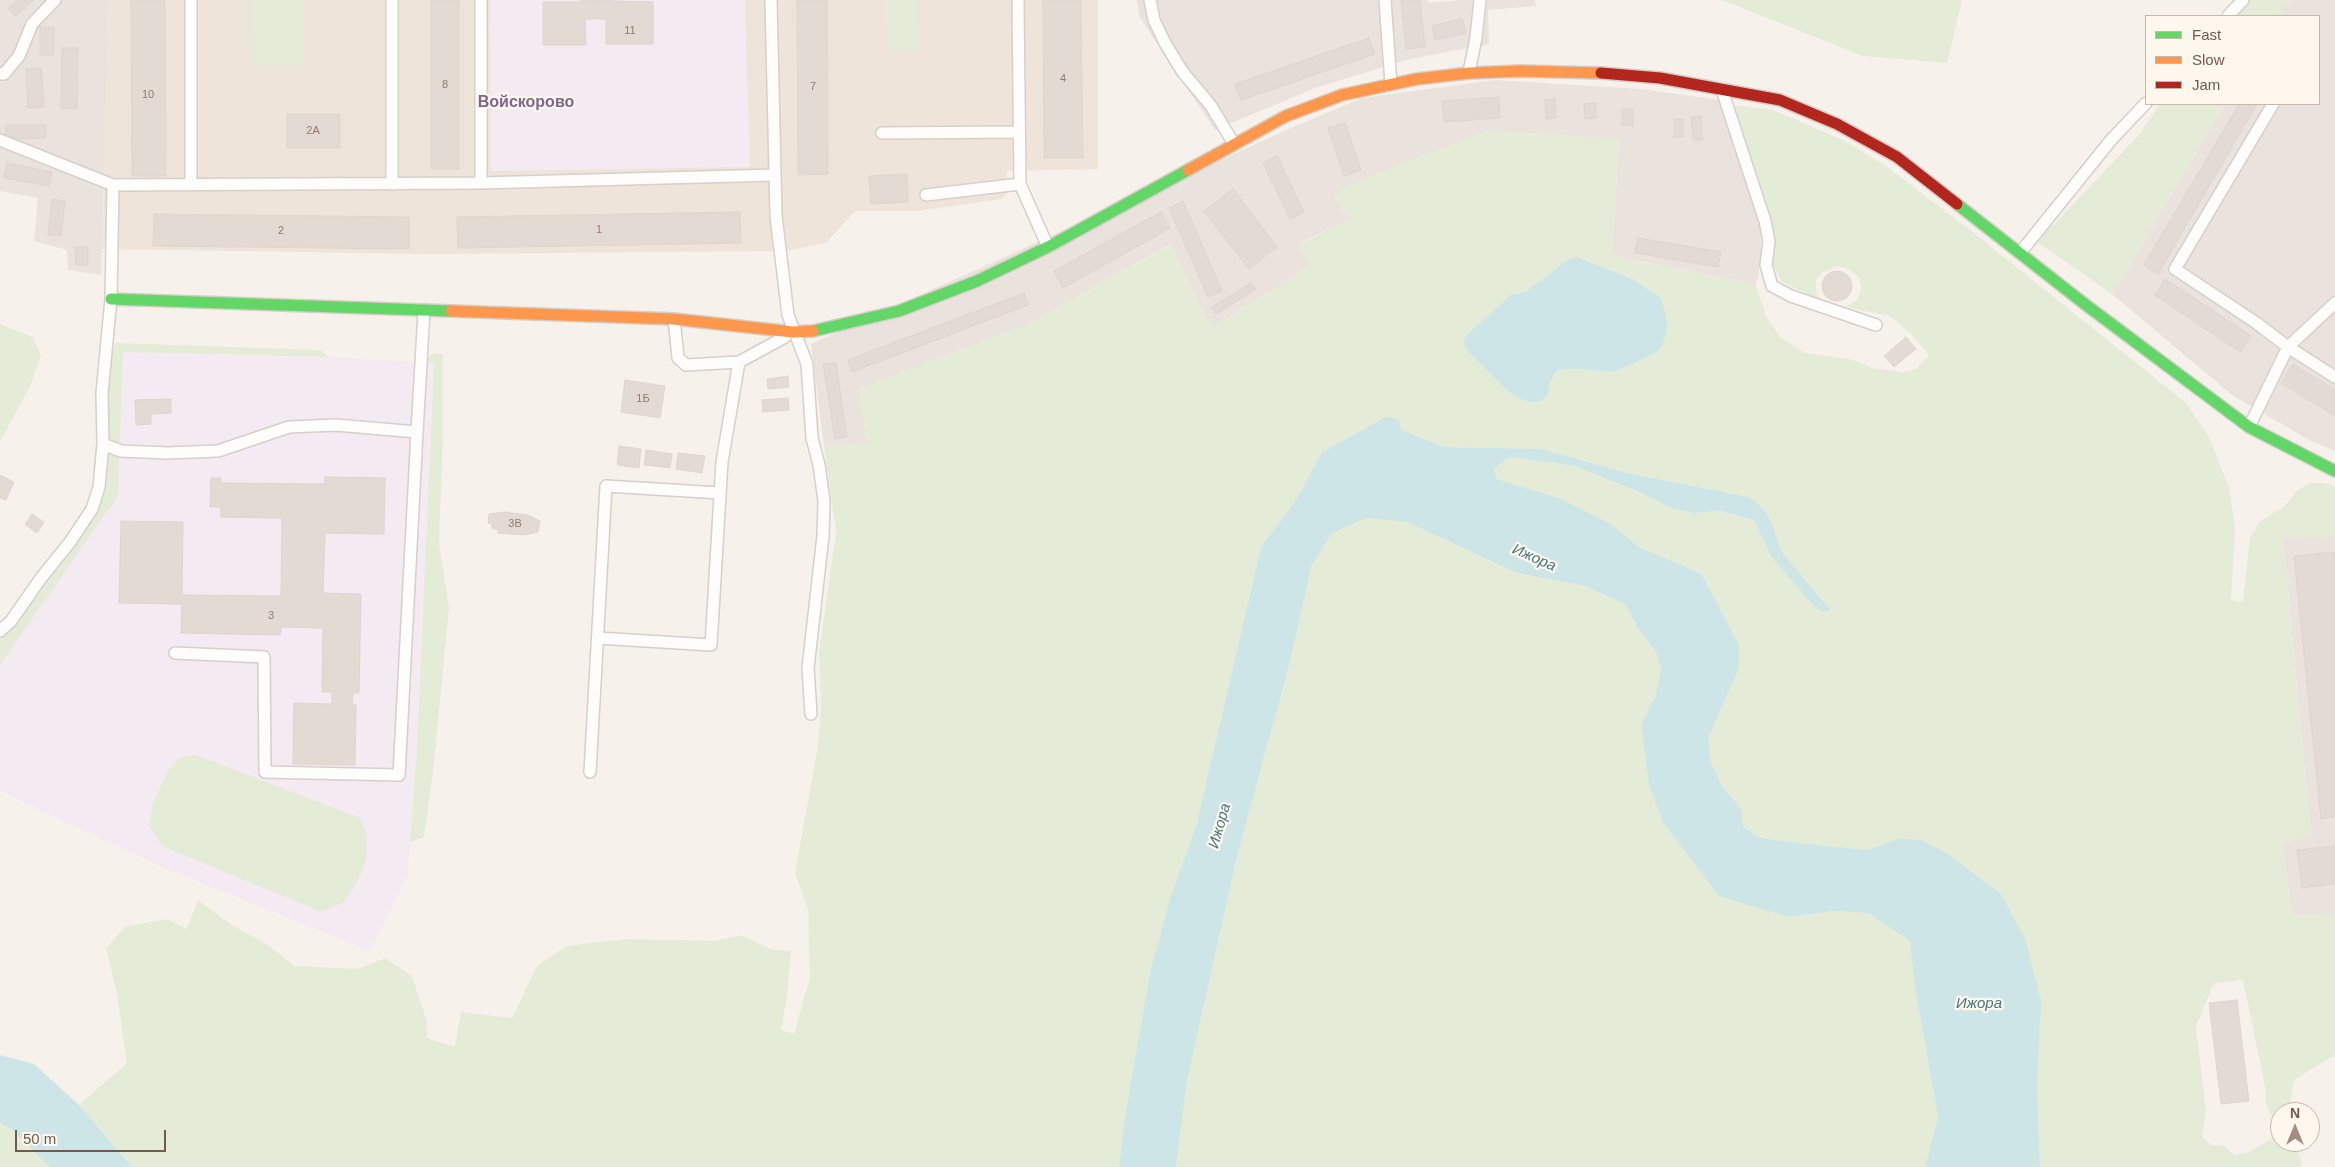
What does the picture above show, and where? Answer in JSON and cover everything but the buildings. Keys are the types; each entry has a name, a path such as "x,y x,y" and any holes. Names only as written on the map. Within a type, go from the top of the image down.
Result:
{"street":[{"path":"112,299 674,319 793,332 820,330 899,311 977,281 1048,247 1286,116 1342,95 1391,84 1469,73 1521,70 1586,72 1660,78 1780,100 1837,124 1888,153 2249,427 2335,471"}],"lane":[{"path":"0,74 4,74 18,56 32,24 55,0"},
{"path":"191,0 191,185"},
{"path":"392,0 392,184"},
{"path":"481,0 481,183"},
{"path":"771,0 774,175 788,315 807,364 812,438 819,465 824,501 823,536 808,668 811,714"},
{"path":"1018,0 1020,184 1048,247"},
{"path":"1150,0 1154,20 1165,43 1182,70 1211,106 1234,144"},
{"path":"1385,0 1391,84"},
{"path":"1469,73 1476,38 1480,0"},
{"path":"2229,15 2243,0"},
{"path":"1722,89 1765,221 1769,240 1766,265 1772,286 1791,296 1876,325"},
{"path":"2020,253 2111,140 2145,104"},
{"path":"2272,105 2176,269 2255,322 2288,347 2335,377"},
{"path":"882,133 1019,132"},
{"path":"0,140 113,185 481,183 774,175"},
{"path":"926,195 1020,184"},
{"path":"0,631 11,620 92,510 99,487 104,444 102,393 112,299 113,185"},
{"path":"2249,427 2288,347 2335,303"},
{"path":"175,653 264,657 266,772 399,775 424,310"},
{"path":"674,319 678,358 686,365 738,362 793,332"},
{"path":"598,638 711,645 722,462 738,362"},
{"path":"104,444 121,450 176,453 218,451 290,427 336,425 417,432"},
{"path":"590,772 606,486 720,493"}],"shaded area":[{"path":"0,0 109,0 101,275 68,270 67,250 34,241 38,198 0,191"},
{"path":"109,0 1098,0 1098,169 1007,171 1007,193 1002,199 919,211 855,211 826,243 785,251 434,254 102,249"},
{"path":"490,0 745,0 750,167 491,171"},
{"path":"1137,0 1428,0 1428,3 1461,0 1535,0 1536,6 1488,10 1489,44 1410,59 1315,88 1215,130 1140,18"},
{"path":"2290,0 2335,0 2335,451 2309,440 2232,395 2112,294 2224,105 2320,105 2320,15 2280,15"},
{"path":"1495,80 1641,89 1719,100 1752,191 1761,233 1761,262 1756,285 1612,255 1619,139 1334,195 1349,219 1300,243 1310,266 1211,329 1170,244 1031,323 859,389 867,444 824,446 811,344 1362,98"},
{"path":"123,352 329,357 434,363 417,746 408,874 370,951 157,865 0,791 0,665 118,496"},
{"path":"2335,536 2335,915 2292,914 2282,842 2311,836 2283,537"}],"green space":[{"path":"250,0 303,0 303,67 251,67"},
{"path":"886,0 918,0 919,51 887,51"},
{"path":"1722,0 1962,0 1947,63 1863,56"},
{"path":"2247,0 2290,0 2280,15 2234,15"},
{"path":"2159,105 2224,105 2112,294 2037,242 2139,135"},
{"path":"1741,106 1773,110 1843,140 1886,166 1974,233 2186,403 2209,437 2229,488 2235,527 2231,600 2243,602 2250,538 2260,521 2284,507 2296,491 2310,483 2325,483 2335,486 2335,536 2283,538 2311,836 2282,843 2292,914 2335,915 2335,1055 2294,1080 2291,1102 2270,1102 2270,1113 2266,1104 2266,1091 2243,980 2214,983 2196,1026 2206,1111 2202,1137 2212,1145 2224,1146 2235,1155 2249,1152 2270,1140 2270,1152 2298,1152 2302,1167 2040,1167 2037,1085 1897,839 1868,850 1758,837 1743,826 1741,808 1723,788 1711,763 1708,739 1739,668 1739,645 1702,574 1639,547 1611,524 1559,498 1495,479 1494,469 1509,457 1575,466 1639,492 1671,508 1694,513 1720,511 1754,520 1771,556 1830,611 1782,552 1771,521 1749,497 1627,473 1542,449 1444,447 1400,430 1321,453 1298,497 1261,547 1196,826 1170,898 1150,973 1124,1122 1119,1167 132,1167 79,1105 127,1063 117,994 106,948 125,927 167,919 187,929 198,900 233,926 265,943 295,966 358,969 385,958 412,976 427,1021 427,1038 455,1047 461,1012 512,1018 537,966 567,946 625,939 714,941 741,935 771,949 791,951 787,997 781,1030 794,1034 810,978 808,910 795,873 818,746 821,708 819,653 836,532 824,446 867,444 859,389 1031,323 1171,244 1211,329 1310,266 1300,244 1349,219 1334,194 1364,178 1491,130 1619,139 1612,255 1756,285 1766,317 1781,338 1805,353 1850,359 1872,368 1903,372 1916,369 1929,355 1912,335 1890,316 1845,307 1857,300 1861,288 1860,279 1850,270 1839,266 1821,273 1816,280 1819,299 1782,282 1772,263 1775,237 1732,107","holes":["1577,257 1633,279 1660,297 1633,364 1612,372 1578,369 1557,370 1550,382 1548,395 1535,403 1502,306 1511,295 1527,291 1567,260"]},
{"path":"0,324 32,337 41,355 29,389 0,441"},
{"path":"116,343 321,350 329,357 123,352 118,496 0,665 0,637 15,622 97,509 106,426 109,355"},
{"path":"434,353 443,354 443,437 439,544 449,607 434,763 424,837 410,842 417,746 434,363 425,362 426,357"},
{"path":"1367,518 1407,522 1517,573 1585,586 1626,605 1637,627 1655,652 1661,668 1655,697 1641,724 1788,917 1834,911 1869,913 1910,941 1915,988 1938,1117 1925,1167 1176,1167 1187,1081 1236,861 1288,669 1312,565 1332,533"},
{"path":"196,755 360,818 367,835 366,860 357,882 344,902 322,912 162,846 149,826 153,803 167,773 179,758"},
{"path":"0,1123 11,1129 50,1167 0,1167"}],"water":[{"path":"1577,257 1633,279 1660,297 1667,318 1667,331 1663,344 1658,351 1612,372 1578,369 1557,370 1550,382 1548,395 1542,400 1535,403 1521,399 1509,392 1465,348 1464,341 1467,335 1511,295 1527,291 1567,260"},
{"name":"Ижора","path":"1386,417 1399,420 1401,430 1444,447 1542,449 1627,473 1749,497 1763,509 1771,521 1782,552 1831,611 1821,611 1812,604 1771,556 1754,520 1720,511 1694,513 1671,508 1639,492 1575,466 1509,457 1494,469 1496,479 1559,498 1611,524 1639,547 1702,574 1739,645 1739,668 1708,739 1711,763 1723,788 1741,808 1743,826 1758,837 1868,850 1897,839 1922,840 1948,854 2002,895 2025,939 2041,1001 2037,1085 2040,1167 1925,1167 1938,1117 1915,988 1910,941 1869,913 1834,911 1788,917 1719,896 1663,822 1649,785 1641,724 1655,697 1661,668 1655,651 1637,627 1626,605 1585,586 1517,573 1407,522 1367,518 1332,533 1312,565 1288,669 1236,861 1187,1081 1176,1167 1119,1167 1124,1122 1150,973 1170,898 1196,826 1261,547 1298,497 1321,453"},
{"path":"0,1055 34,1064 79,1105 132,1167 50,1167 11,1129 0,1123"}],"traffic: fast":[{"path":"813,331 899,311 977,281 1048,247 1188,170"},
{"path":"1957,204 2086,305 2249,427 2335,471"},
{"path":"111,299 451,311"}],"traffic: slow":[{"path":"1188,170 1286,116 1342,95 1417,79 1469,73 1521,71 1601,73"},
{"path":"451,311 674,319 793,332 813,331"}],"traffic: jam":[{"path":"1601,73 1660,78 1780,100 1837,124 1897,157 1957,204"}],"district":[{"name":"Войскорово","path":"526,103"}]}
